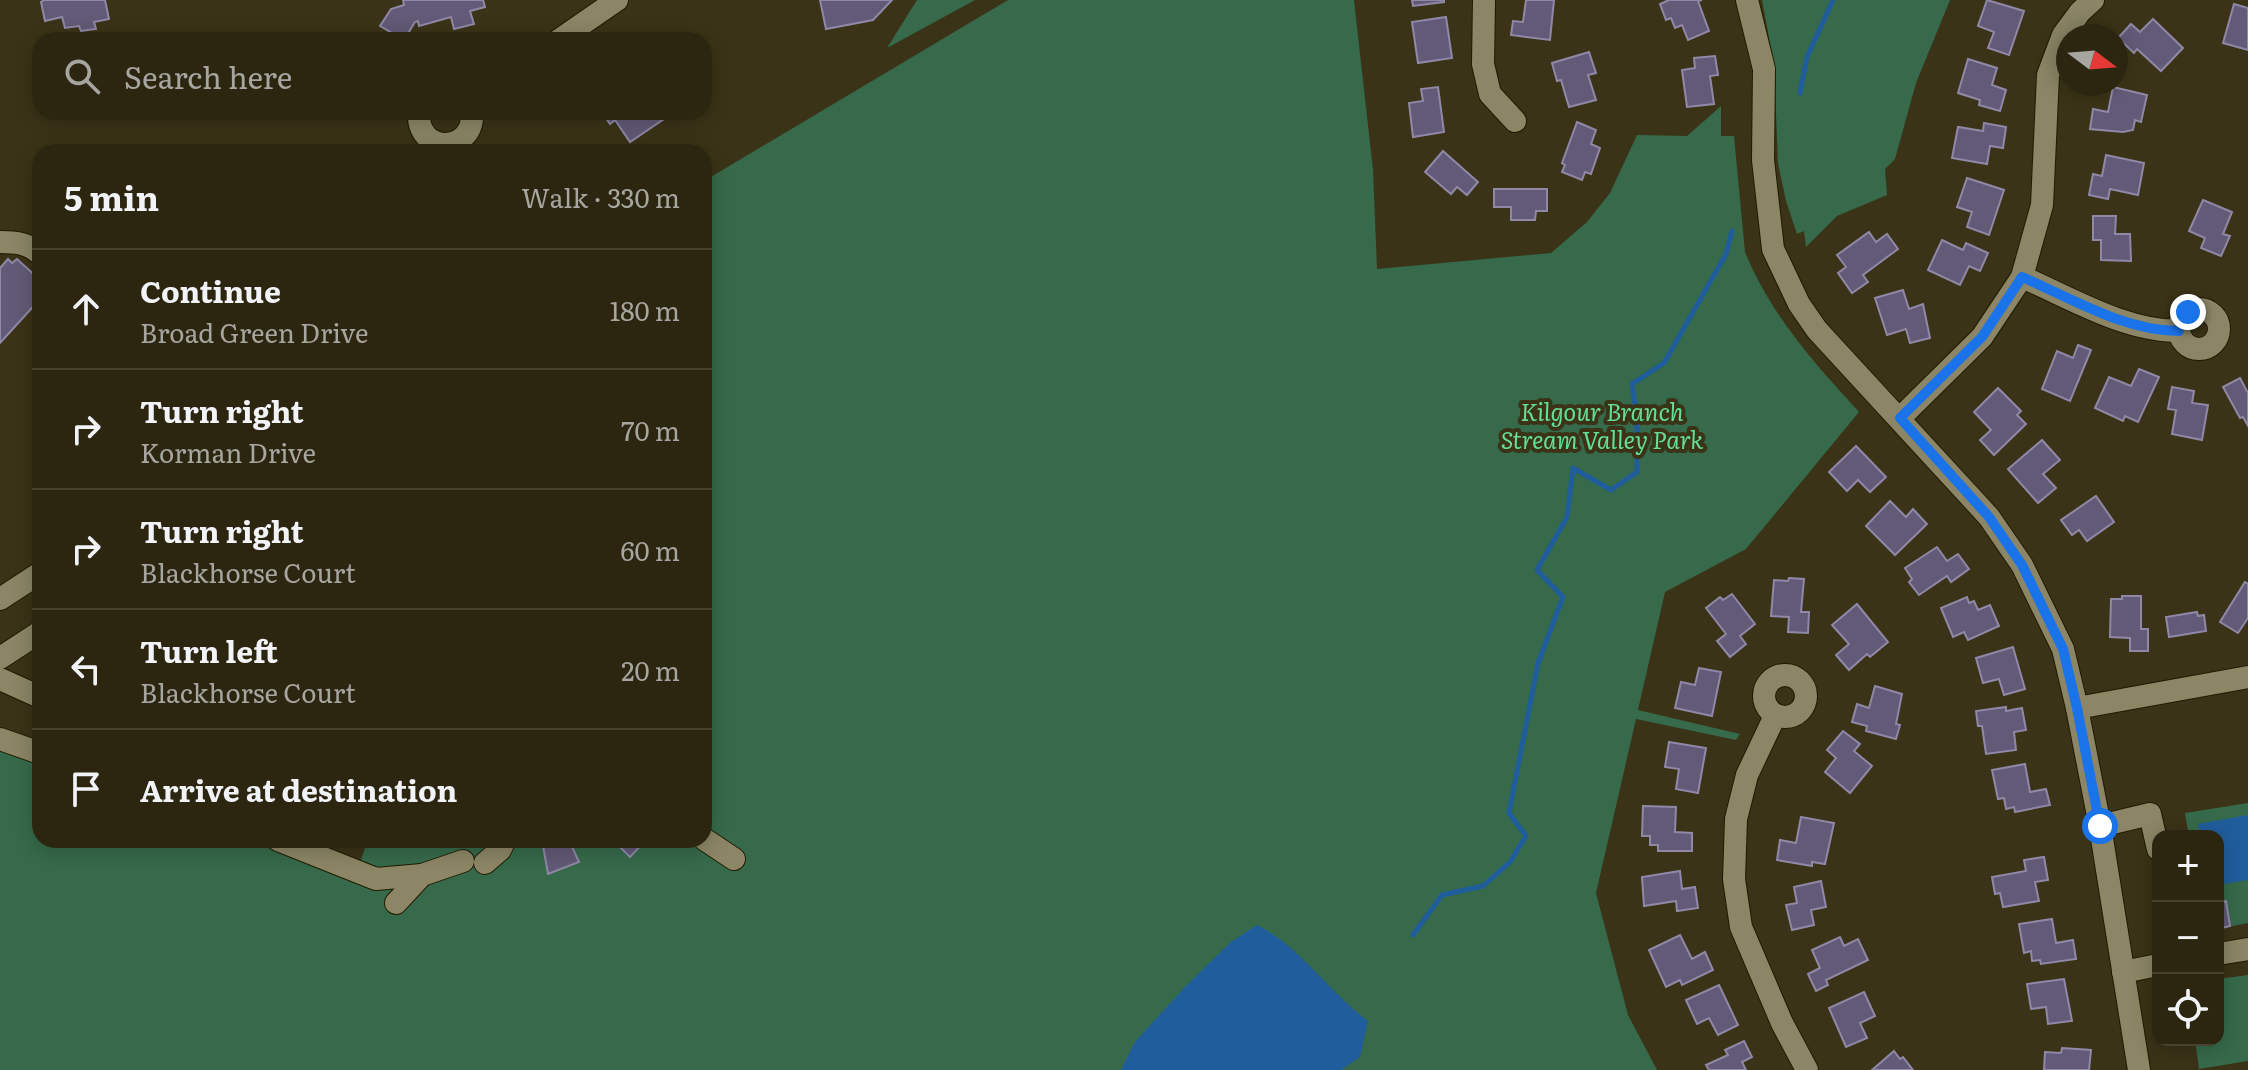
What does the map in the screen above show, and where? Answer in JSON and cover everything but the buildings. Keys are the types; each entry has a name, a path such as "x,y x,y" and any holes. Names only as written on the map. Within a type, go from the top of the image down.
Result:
{"street":[{"path":"571,32 617,0"},
{"path":"1484,0 1483,64 1490,94 1515,121"},
{"path":"1747,0 1764,69 1763,160 1773,249 1799,304 1817,330 1989,517 2022,565 2063,649 2100,826 2139,1070"},
{"path":"1900,418 1982,337 2022,277 2042,205 2048,75 2063,35 2093,0"},
{"path":"421,120 423,132 429,139 444,144 453,143 467,134 471,120"},
{"path":"0,242 32,247"},
{"path":"2022,277 2127,322 2156,331 2179,331"},
{"path":"0,599 32,578"},
{"path":"0,658 32,637"},
{"path":"2077,708 2248,677"},
{"path":"0,679 32,693"},
{"path":"1775,716 1747,775 1736,819 1734,879 1741,927 1782,1023 1807,1070"},
{"path":"0,739 32,750"},
{"path":"2100,826 2150,814 2154,830"},
{"path":"712,844 734,859"},
{"path":"298,848 376,879 422,875 474,862 501,848"},
{"path":"396,903 422,875"},
{"path":"2224,953 2248,949"},
{"path":"2123,972 2152,966"}],"green space":[{"path":"917,0 975,0 887,48"},
{"name":"Kilgour Branch Stream Valley Park","path":"1008,0 1354,0 1373,170 1377,269 1551,253 1587,222 1610,193 1637,135 1687,136 1721,106 1721,136 1734,136 1745,252 1755,275 1780,317 1859,412 1746,549 1665,592 1638,710 1740,734 1736,740 1636,719 1596,893 1628,1015 1657,1070 0,1070 0,743 32,745 32,848 314,848 359,865 365,848 712,848 712,176"},
{"path":"1762,0 1950,0 1916,83 1895,159 1885,169 1887,195 1837,216 1806,247 1804,231 1797,234 1786,201 1778,163 1774,64"},
{"path":"2248,803 2248,923 2224,928 2224,830 2188,830 2185,813"},
{"path":"2248,975 2248,1061 2199,1069 2196,1046 2224,1046 2224,978"}],"water":[{"path":"2248,815 2248,880 2224,884 2224,830 2199,830 2198,824"},
{"path":"1257,925 1300,956 1368,1021 1360,1057 1341,1070 1121,1070 1135,1042 1186,986 1231,942"}],"waterway":[{"path":"1800,93 1807,57 1833,0"},
{"path":"1413,935 1442,895 1483,886 1510,862 1526,836 1509,813 1538,663 1563,597 1537,570 1567,517 1573,468 1611,490 1637,472 1637,417 1632,384 1664,363 1726,254 1732,231"}],"route":[{"path":"2100,826 2063,649 2022,565 1989,517 1900,418 1982,337 2022,277 2127,322 2156,331 2179,331 2188,312"}]}
